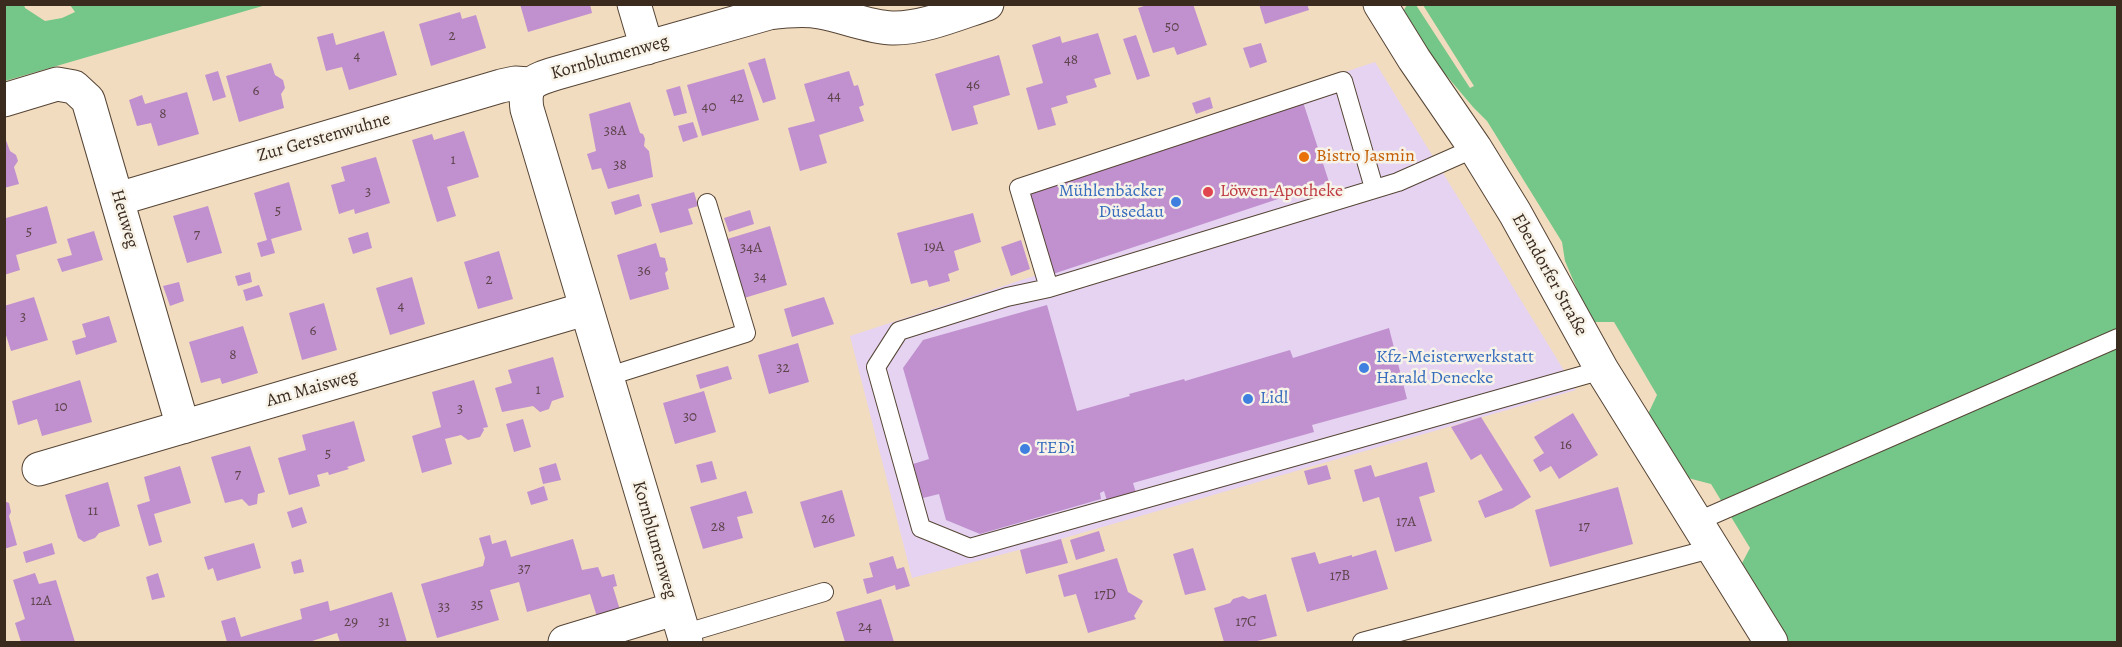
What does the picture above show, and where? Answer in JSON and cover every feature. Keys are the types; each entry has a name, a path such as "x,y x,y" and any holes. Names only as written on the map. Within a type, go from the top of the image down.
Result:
{"street":[{"path":"634,4 646,48"},
{"name":"Kornblumenweg","path":"681,629 527,109 525,96 530,84 541,78 769,13 792,10 817,11 876,27 896,28 923,24 987,4"},
{"name":"Ebendorfer Straße","path":"1380,4 1515,213 1602,370 1771,642"},
{"name":"Zur Gerstenwuhne","path":"118,199 501,86 515,83 530,84"},
{"name":"Heuweg","path":"4,100 57,84 74,87 88,100 183,427"},
{"name":"Am Maisweg","path":"39,469 585,309"},
{"path":"565,642 681,629"}],"lane":[{"path":"1049,288 1019,188 1343,81 1374,188"},
{"path":"1475,148 1398,182 1049,288 1007,297 899,330 876,367 921,528 970,548 1602,370"},
{"path":"606,377 746,333 707,203"},
{"path":"1362,642 1705,535 2118,338"},
{"path":"681,629 824,592"}],"shaded area":[{"path":"1375,62 1576,390 1061,539 912,578 850,336 1037,275 1010,183"}],"green space":[{"path":"5,4 24,5 45,21 62,18 75,12 70,5 266,5 5,81"},
{"path":"1407,5 1416,5 1470,88 1474,86 1423,5 2117,5 2117,642 1789,642 1741,565 1750,548 1711,484 1688,478 1648,414 1657,395 1614,322 1591,322 1565,261 1562,242 1487,121 1424,49 1402,13"}],"building":[{"path":"520,4 590,4 592,13 528,32"},
{"path":"1150,4 1193,4 1207,45 1177,55 1174,47 1153,53 1138,8"},
{"path":"1259,4 1307,4 1309,10 1265,24"},
{"path":"460,12 462,19 476,15 486,48 431,66 419,24"},
{"path":"384,31 397,75 349,90 342,67 326,71 317,37 333,33 336,45"},
{"path":"1098,33 1111,74 1094,79 1097,87 1066,96 1068,103 1051,108 1056,125 1038,130 1026,88 1043,83 1032,45 1060,36 1062,43"},
{"path":"1136,35 1150,76 1137,80 1123,39"},
{"path":"1261,43 1267,62 1250,68 1243,48"},
{"path":"999,55 1010,95 973,106 978,124 952,131 935,74"},
{"path":"765,58 776,99 763,103 748,63"},
{"path":"271,63 275,75 283,80 285,88 281,94 284,108 239,122 226,76"},
{"path":"744,69 759,120 702,136 687,85"},
{"path":"218,71 226,97 213,101 205,75"},
{"path":"849,71 854,86 858,85 864,105 859,107 864,121 819,135 827,163 800,171 788,128 815,121 804,84"},
{"path":"680,86 687,113 674,116 666,90"},
{"path":"187,92 199,134 158,146 151,123 137,126 129,100 142,95 145,104"},
{"path":"1210,97 1213,108 1196,114 1192,103"},
{"path":"630,102 640,133 645,139 644,146 649,151 653,177 608,189 601,168 592,170 587,154 596,151 589,114"},
{"path":"1303,102 1329,182 1053,274 1027,194"},
{"path":"693,122 698,137 683,142 678,126"},
{"path":"464,131 479,177 447,187 456,216 437,222 412,140 432,134 434,140"},
{"path":"4,135 10,151 16,155 18,161 14,167 19,184 4,188"},
{"path":"376,157 390,203 355,214 354,209 339,214 331,185 345,181 341,167"},
{"path":"289,182 302,230 271,239 275,253 261,257 257,243 267,240 254,193"},
{"path":"694,192 698,206 688,209 693,224 660,233 651,204"},
{"path":"639,194 642,206 615,215 611,202"},
{"path":"47,206 57,243 16,255 20,270 4,275 6,218"},
{"path":"208,206 222,253 187,263 173,216"},
{"path":"750,210 754,224 729,232 724,218"},
{"path":"973,213 981,242 954,251 959,270 948,274 950,281 929,287 927,280 911,284 897,233"},
{"path":"770,226 787,285 741,299 724,240"},
{"path":"94,231 103,260 62,272 57,259 72,255 67,239"},
{"path":"368,232 372,248 353,254 348,238"},
{"path":"1021,240 1030,269 1011,276 1001,247"},
{"path":"656,243 660,257 665,258 668,270 665,273 669,289 630,300 617,255"},
{"path":"499,251 513,299 478,309 464,262"},
{"path":"250,272 252,282 238,286 235,276"},
{"path":"412,277 425,324 390,335 376,288"},
{"path":"179,282 184,301 170,306 163,286"},
{"path":"259,285 263,296 246,301 243,290"},
{"path":"34,297 48,340 11,351 4,329 4,306"},
{"path":"824,297 834,324 792,337 784,309"},
{"path":"324,303 337,350 302,360 289,313"},
{"path":"1047,305 1077,411 1130,396 1129,394 1184,379 1185,381 1290,350 1293,358 1389,328 1407,399 1312,425 1314,432 1133,483 1137,496 1108,504 1104,491 1100,493 1101,499 980,534 946,520 939,494 923,498 913,464 929,459 903,368 923,340"},
{"path":"109,316 117,342 76,355 72,341 86,337 82,324"},
{"path":"243,326 258,373 222,384 220,378 201,383 189,342"},
{"path":"798,343 809,382 769,394 758,355"},
{"path":"553,357 564,397 552,401 549,409 540,412 533,406 502,412 495,388 512,383 508,370"},
{"path":"728,366 732,379 700,389 696,375"},
{"path":"80,380 92,422 42,436 37,419 18,425 12,401"},
{"path":"474,380 488,427 483,428 480,437 468,440 461,435 445,439 452,464 422,473 412,436 441,427 432,392"},
{"path":"704,391 716,432 675,444 663,403"},
{"path":"1573,413 1598,455 1559,479 1551,466 1540,472 1533,460 1544,453 1534,437"},
{"path":"1481,417 1531,497 1513,508 1485,518 1478,501 1503,490 1481,454 1471,460 1451,427"},
{"path":"523,419 531,447 514,452 506,424"},
{"path":"354,421 365,461 329,475 328,472 317,475 320,486 289,495 278,458 306,450 302,435"},
{"path":"250,446 265,492 258,494 257,504 249,506 242,499 225,503 211,457"},
{"path":"712,461 717,479 701,483 696,465"},
{"path":"1427,462 1435,492 1419,497 1432,541 1395,552 1379,497 1363,502 1354,470 1371,465 1375,477"},
{"path":"556,463 561,480 543,484 539,468"},
{"path":"1327,465 1331,479 1308,485 1304,471"},
{"path":"180,466 191,503 154,514 162,542 149,546 137,505 150,501 144,477"},
{"path":"108,482 120,526 99,533 95,538 84,542 78,538 65,495"},
{"path":"544,486 548,500 531,505 527,492"},
{"path":"1618,487 1633,544 1550,567 1535,510"},
{"path":"842,490 855,536 814,548 800,502"},
{"path":"746,491 753,513 737,517 743,538 703,549 690,507"},
{"path":"4,501 9,503 11,512 9,516 17,545 4,549"},
{"path":"302,507 307,523 292,528 287,512"},
{"path":"1099,531 1105,551 1076,560 1070,540"},
{"path":"490,535 492,544 506,540 511,557 573,539 582,570 598,567 602,577 614,574 617,586 613,587 620,610 597,617 590,594 527,612 519,582 490,590 499,620 437,638 421,584 483,566 485,558 479,538"},
{"path":"1061,539 1068,563 1026,574 1020,550"},
{"path":"52,543 55,554 26,563 23,552"},
{"path":"254,543 261,568 217,581 213,568 208,570 204,557"},
{"path":"1193,548 1206,590 1185,595 1173,554"},
{"path":"1376,550 1388,589 1307,612 1291,558 1315,552 1319,564"},
{"path":"893,556 897,569 904,567 910,586 896,590 895,585 867,594 863,579 873,577 869,563"},
{"path":"1117,558 1128,592 1143,601 1134,616 1136,619 1088,633 1076,594 1064,597 1058,575"},
{"path":"301,559 304,572 294,574 291,562"},
{"path":"35,573 39,584 56,580 75,642 21,642 15,623 25,619 13,580"},
{"path":"158,573 165,597 152,600 146,577"},
{"path":"392,592 407,642 340,642 337,633 309,642 227,642 221,621 235,617 241,637 302,619 300,609 328,601 330,611"},
{"path":"1266,594 1277,636 1253,642 1224,642 1214,608 1243,596 1249,599"},
{"path":"881,599 894,642 845,642 836,612"}],"place":[{"name":"Bistro Jasmin","path":"1304,157"},
{"name":"Löwen-Apotheke","path":"1208,192"},
{"name":"Mühlenbäcker Düsedau","path":"1176,202"},
{"name":"Kfz-Meisterwerkstatt Harald Denecke","path":"1364,368"},
{"name":"Lidl","path":"1248,399"},
{"name":"TEDi","path":"1025,449"}]}
